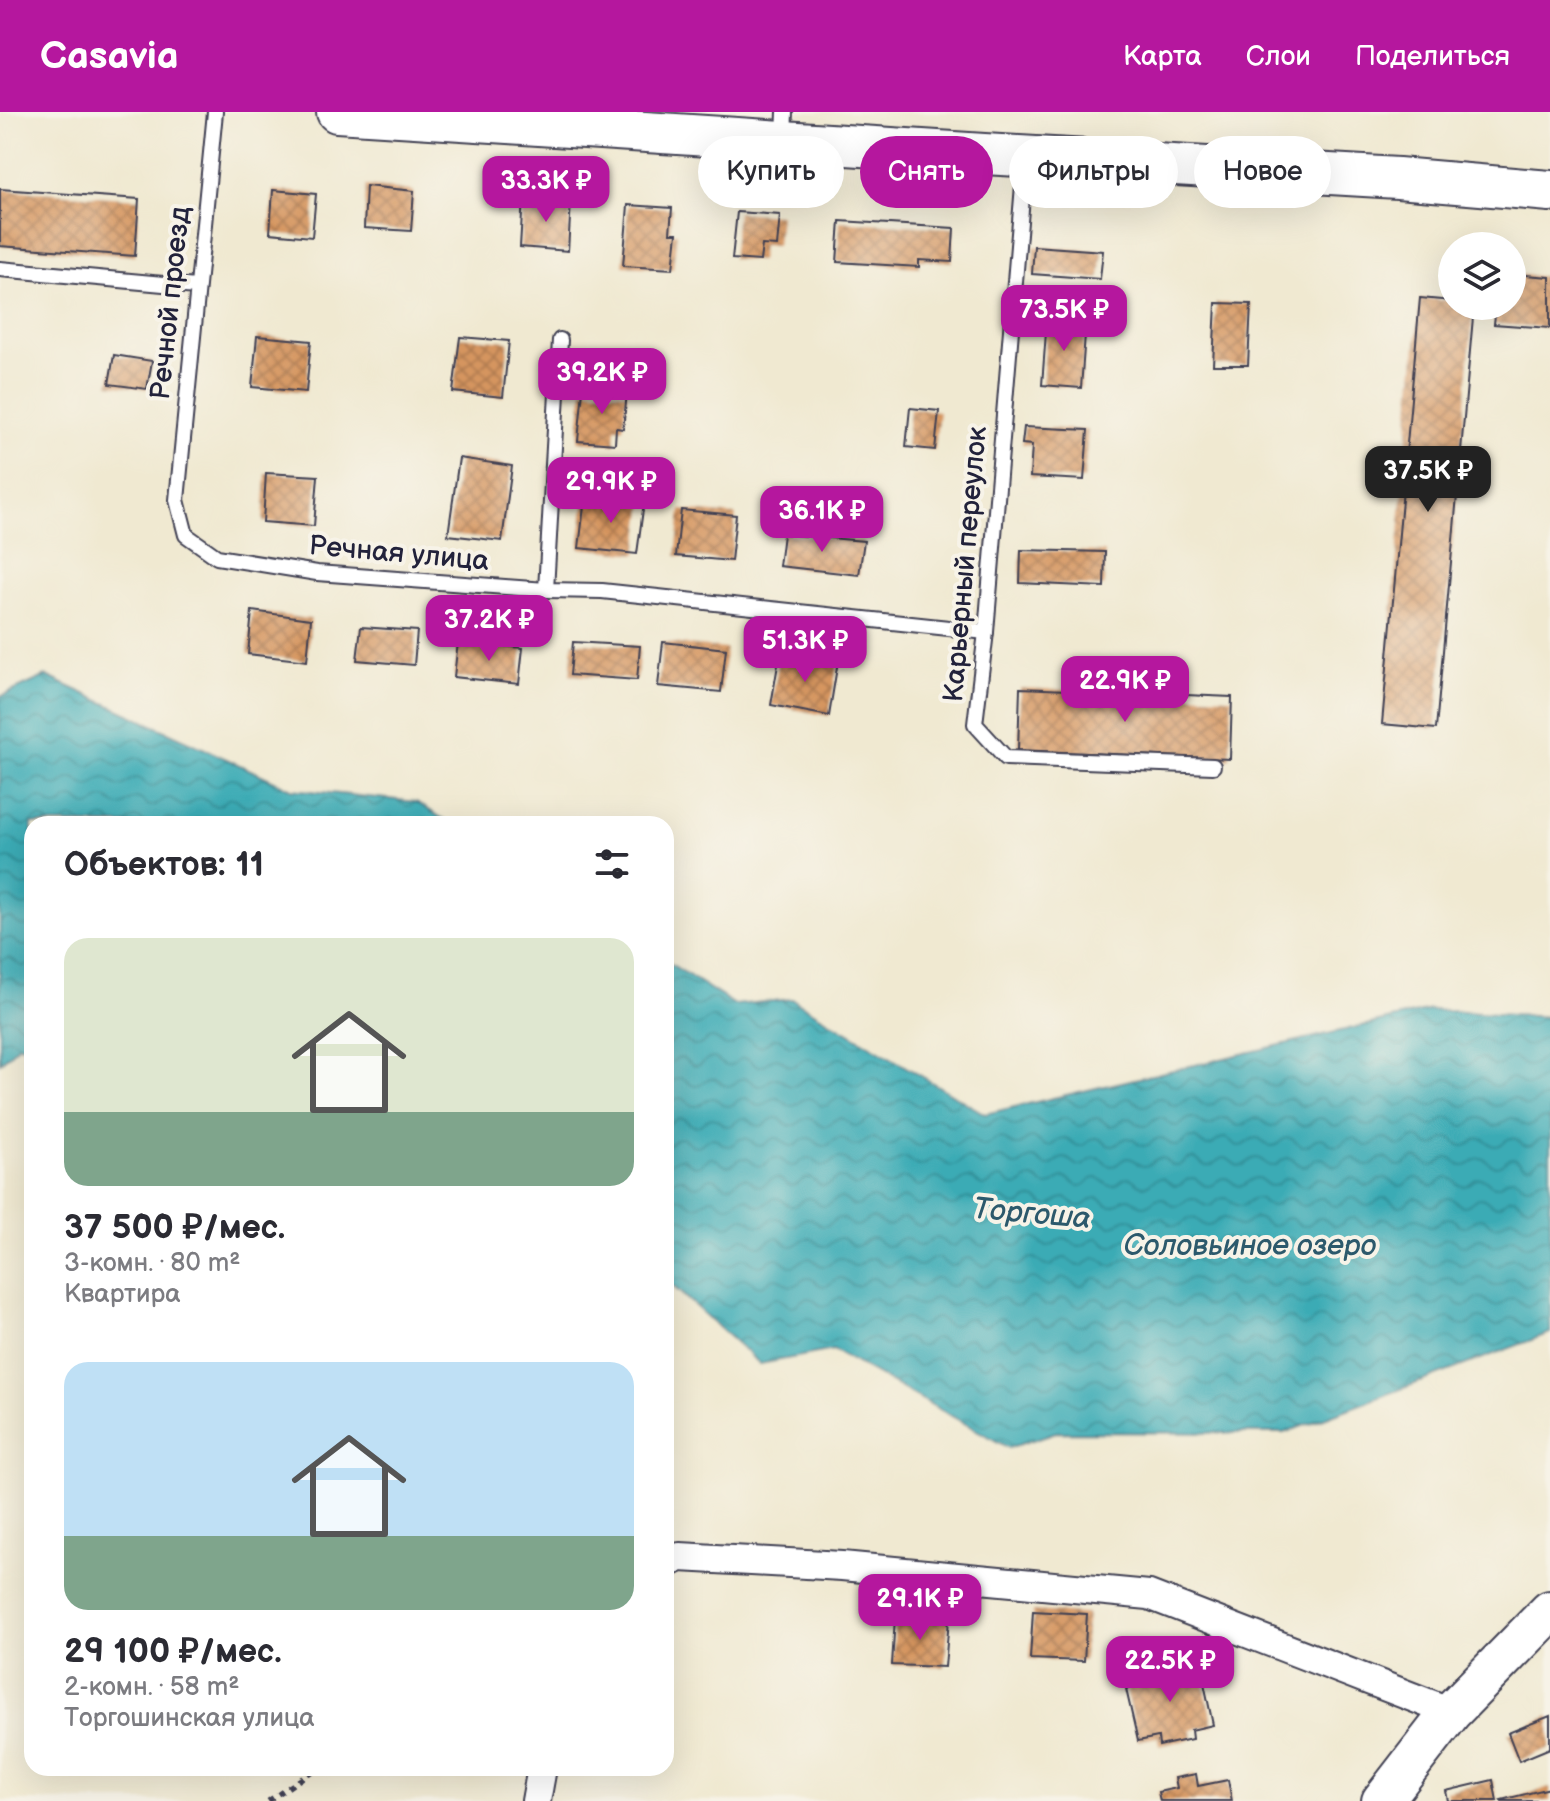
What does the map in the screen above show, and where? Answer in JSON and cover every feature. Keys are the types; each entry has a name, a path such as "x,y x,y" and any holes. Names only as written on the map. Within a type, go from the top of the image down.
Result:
{"street":[{"path":"337,112 784,127 1009,154"},
{"path":"1178,165 1550,191"},
{"path":"674,1560 680,1557 842,1566 1149,1595 1451,1712"},
{"path":"1382,1801 1451,1712 1550,1611"},
{"path":"536,1801 541,1776"}],"lane":[{"name":"Речной проезд","path":"177,500 215,112"},
{"name":"Карьерный переулок","path":"1022,208 986,632 975,724 1006,758 1213,766"},
{"path":"0,269 196,287"},
{"path":"546,590 560,340"},
{"name":"Речная улица","path":"177,500 186,535 217,557 317,573 546,590 602,591 986,632"}],"path":[{"path":"268,1801 305,1776"}],"water":[{"path":"46,676 292,789 416,802 438,816 24,816 24,1046 19,1045 0,1063 0,697"},
{"name":"Соловьиное озеро","path":"674,966 735,1005 792,999 985,1114 1430,1010 1550,1017 1550,1333 1284,1433 1056,1432 1009,1448 833,1350 760,1364 674,1287"}],"building":[{"path":"366,186 414,191 411,231 364,228"},
{"path":"0,189 139,199 135,256 0,246"},
{"path":"273,190 316,194 312,237 270,233"},
{"path":"523,197 571,201 568,251 520,247"},
{"path":"628,205 672,208 670,233 677,233 673,269 623,266"},
{"path":"737,212 780,215 777,246 762,245 760,261 732,259"},
{"path":"840,221 954,228 952,262 919,260 919,267 837,262"},
{"path":"1034,246 1103,251 1100,279 1032,274"},
{"path":"1526,275 1550,277 1550,328 1494,324 1494,320 1526,320"},
{"path":"1420,298 1438,300 1438,320 1473,320 1436,729 1382,724"},
{"path":"1216,303 1251,304 1248,365 1213,365"},
{"path":"1047,319 1086,321 1081,388 1042,385"},
{"path":"257,336 311,341 306,392 252,387"},
{"path":"460,337 509,341 503,397 453,392"},
{"path":"114,355 152,361 147,389 109,384"},
{"path":"583,390 627,393 623,429 616,428 615,444 578,441"},
{"path":"910,408 939,411 935,450 906,447"},
{"path":"1024,427 1088,430 1084,480 1030,477 1032,445 1022,444"},
{"path":"459,458 512,466 502,541 448,535"},
{"path":"266,473 318,476 314,526 263,522"},
{"path":"585,498 644,502 637,554 579,548"},
{"path":"681,510 736,515 731,561 676,556"},
{"path":"783,534 864,541 859,575 779,566"},
{"path":"1021,550 1105,552 1104,587 1020,583"},
{"path":"252,611 311,619 307,661 248,654"},
{"path":"361,627 417,631 414,665 357,660"},
{"path":"458,642 523,648 519,684 454,677"},
{"path":"573,642 640,646 637,680 570,675"},
{"path":"663,642 726,649 721,692 658,686"},
{"path":"780,653 838,661 829,716 771,705"},
{"path":"1020,688 1232,697 1230,759 1018,750"},
{"path":"1033,1611 1087,1614 1084,1661 1030,1659"},
{"path":"895,1617 949,1619 945,1667 892,1665"},
{"path":"1177,1659 1179,1673 1201,1669 1213,1725 1191,1730 1192,1739 1159,1746 1158,1737 1138,1741 1126,1689 1148,1684 1145,1674 1154,1672 1152,1663"},
{"path":"1550,1716 1550,1748 1519,1761 1508,1733"},
{"path":"1196,1774 1198,1786 1228,1780 1232,1801 1160,1801 1158,1792 1177,1788 1175,1778"},
{"path":"1493,1780 1497,1801 1448,1801 1446,1791"},
{"path":"1550,1788 1550,1801 1501,1800"}],"water label":[{"name":"Торгоша","path":"1032,1213"}]}
